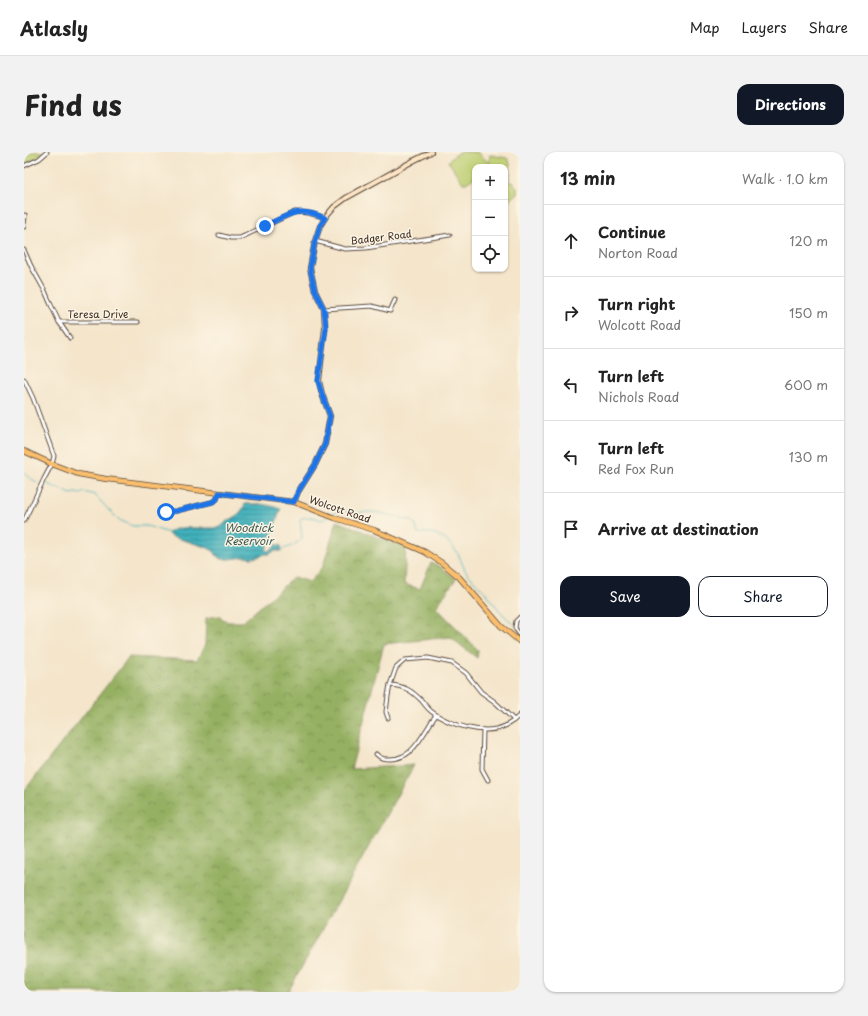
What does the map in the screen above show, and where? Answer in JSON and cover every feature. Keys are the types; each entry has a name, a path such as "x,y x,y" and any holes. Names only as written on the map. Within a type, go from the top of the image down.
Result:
{"main road":[{"name":"Wolcott Road","path":"24,451 78,474 106,479 294,502 374,530 394,540 425,552 442,563 459,577 501,626 520,642"}],"street":[{"path":"24,166 39,160 47,152"},
{"path":"294,502 325,444 330,416 318,381 326,328 324,309 315,291 310,268 315,241 320,226 334,207 346,198 413,160 431,152"},
{"path":"219,236 240,238 295,212 315,214 325,218"},
{"path":"24,227 25,216"},
{"name":"Badger Road","path":"315,241 345,249 366,248 450,235"},
{"name":"Teresa Drive","path":"24,250 31,266 46,291 59,322 70,338"},
{"path":"324,309 372,306 390,311 395,300"},
{"name":"Teresa Drive","path":"59,322 138,322"},
{"path":"24,379 38,411 54,456 52,464 24,521"},
{"path":"161,512 176,511 212,502 217,499 219,493"},
{"path":"518,618 515,628 520,635"},
{"path":"388,718 386,712 390,685 396,668 405,660 428,658 452,663 466,674 481,692 496,702 514,720"},
{"path":"390,685 399,686 412,692 431,712 444,720 468,728 483,730 504,727 520,715"},
{"path":"376,754 383,760 404,756 416,746 436,714"},
{"path":"483,730 482,769 488,780"}],"green space":[{"path":"24,152 44,152 32,161 24,164"},
{"path":"459,152 477,152 489,163 490,155 507,158 511,168 509,179 508,164 472,164 472,179 466,183 463,183 448,161"},
{"path":"508,180 517,187 517,193 508,201"},
{"path":"337,521 406,548 404,584 420,589 431,563 439,566 456,579 436,607 478,650 477,658 450,637 384,644 351,769 414,765 288,992 24,992 24,791 129,657 197,660 205,645 206,618 218,616 228,622 243,622 294,577 310,582 323,566"}],"water":[{"name":"Woodtick Reservoir","path":"245,504 260,504 281,508 266,550 269,551 276,545 280,545 282,551 274,551 270,554 264,554 252,558 245,557 222,559 217,556 214,551 206,547 170,536 168,533 182,528 219,527 237,515"}],"waterway":[{"path":"24,472 28,477 37,482"},
{"path":"47,484 71,494 81,494 84,492 95,495 117,519 133,526 147,526 169,533"},
{"path":"331,515 340,511 357,513 375,512 412,521 416,526 417,532 420,534 431,533 437,535 452,546 459,556 467,573 488,595 499,610 511,622 520,628"},
{"path":"281,550 294,545 302,538 300,520 302,518 312,517 322,520 328,517"}],"route":[{"path":"166,512 197,507 212,502 217,499 219,493 294,502 325,444 330,416 318,381 326,328 324,309 315,291 310,268 315,241 320,226 325,218 315,214 295,212 265,226"}]}
